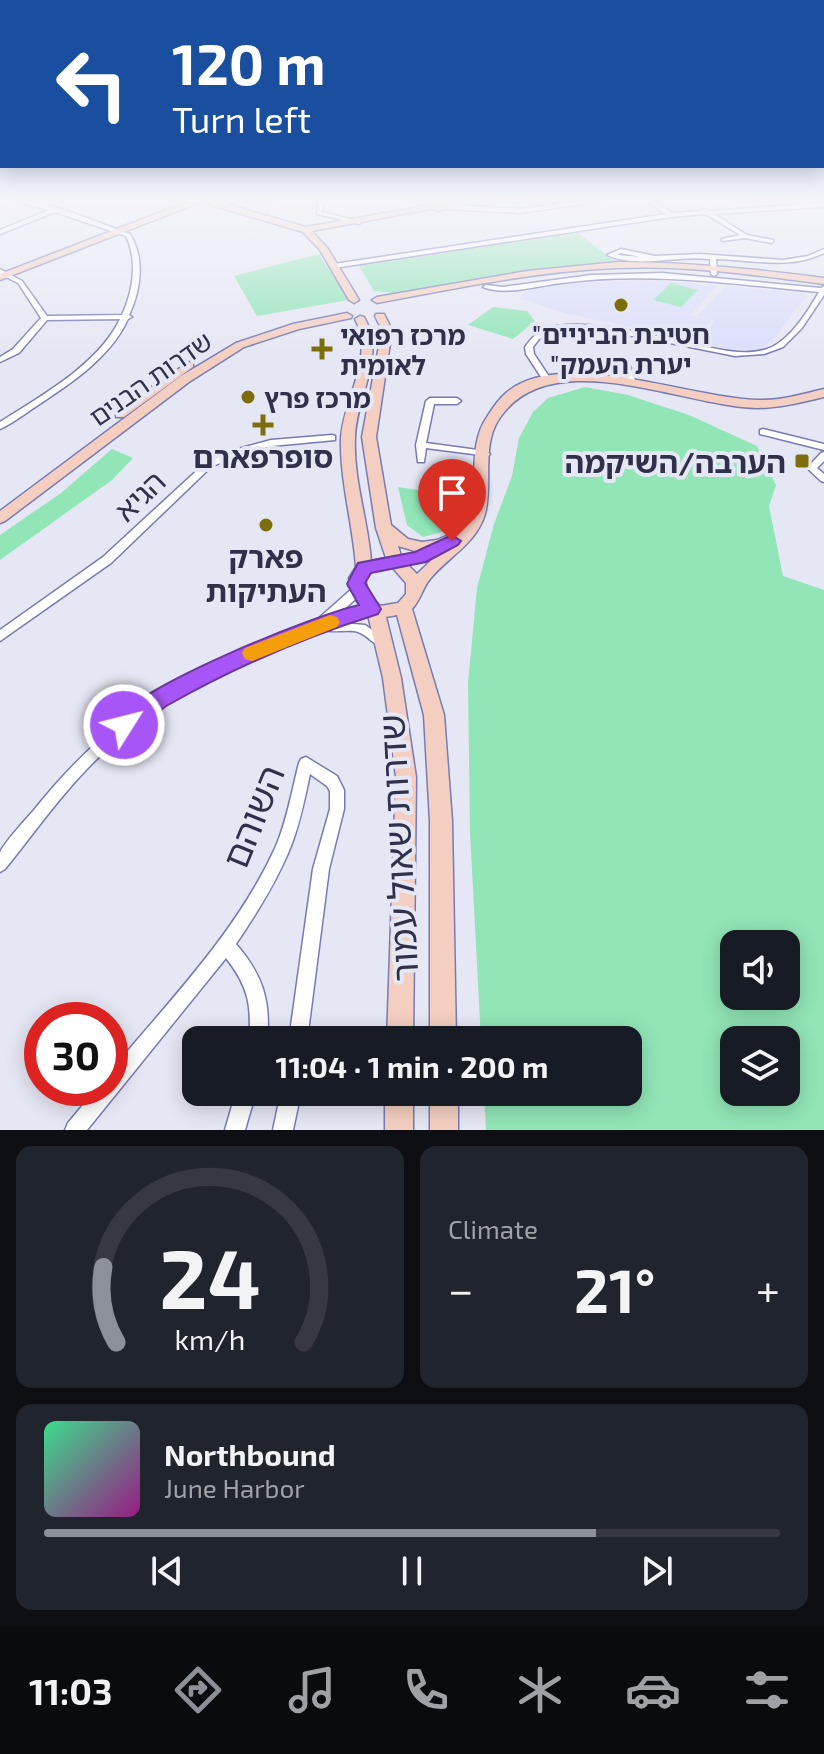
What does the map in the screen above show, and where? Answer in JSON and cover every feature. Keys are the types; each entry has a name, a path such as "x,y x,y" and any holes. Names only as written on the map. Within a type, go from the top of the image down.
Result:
{"street":[{"path":"3,274 59,253"},
{"path":"0,426 79,369 112,340 128,317 136,293 136,253"},
{"path":"326,253 364,307 387,330 369,437 384,528 398,562 416,588"},
{"path":"338,253 364,307 367,328 368,347 350,426 349,444 364,568 357,578 358,590 374,611"},
{"path":"334,266 427,253"},
{"path":"616,253 610,255 628,259 680,254 714,266 782,263 811,258 821,253"},
{"path":"629,253 653,258"},
{"name":"שדרות הבנים","path":"0,507 166,378 247,334 364,307 575,268 714,266 824,281"},
{"name":"שדרות הבנים","path":"0,518 200,370 244,343 364,307 584,272 714,266 824,289"},
{"path":"3,274 20,282 45,318"},
{"path":"486,287 503,289 591,277 662,275 824,289 817,302 779,345 754,353 735,354 594,330 566,328 547,331 529,347 530,354 548,381"},
{"path":"0,360 16,351 45,318 128,317"},
{"path":"626,366 632,383"},
{"path":"3,857 82,764 124,725 157,701 230,662 344,616 374,611 393,612 410,603 421,578 465,539 477,516 489,424 500,404 514,391 548,381 588,378 758,404 824,393"},
{"path":"421,460 430,401 457,401"},
{"path":"332,438 343,434 350,426"},
{"path":"763,432 824,447"},
{"path":"332,438 349,444"},
{"name":"הגיא","path":"0,636 107,560 188,480 208,465 271,443 332,438"},
{"path":"421,445 485,454"},
{"path":"206,453 224,458"},
{"path":"824,455 812,468 824,479"},
{"path":"364,568 420,557 472,526"},
{"path":"384,528 408,546 427,550 439,545"},
{"path":"313,629 358,590"},
{"name":"שדרות שאול עמור","path":"403,608 434,715 441,821 443,1026"},
{"name":"שדרות שאול עמור","path":"374,611 392,678 406,777 400,1026"},
{"path":"313,629 340,625 361,628 383,643"},
{"name":"השוהם","path":"128,1065 225,944 270,874 283,846 306,763 332,781 337,790 337,809 321,869 300,1026"},
{"path":"225,944 244,965 256,986 257,1026"},
{"name":"השוהם","path":"75,1130 95,1106"},
{"path":"235,1130 242,1106"},
{"path":"283,1130 288,1106"},
{"path":"399,1106 399,1130"},
{"path":"444,1106 444,1130"}],"shaded area":[{"name":"\"חטיבת הביניים \"יערת העמק","path":"643,280 718,285 691,315 712,321 693,340 564,313 520,298 525,291 574,283"},
{"path":"725,286 808,294 772,341 757,350 725,348 697,341 715,321 697,316"}],"green space":[{"path":"447,253 603,253 614,261 393,293 374,291 359,266"},
{"path":"319,254 349,300 257,316 234,276"},
{"path":"671,283 698,290 681,307 653,300"},
{"path":"493,307 527,311 535,321 513,339 468,325"},
{"path":"585,387 628,395 689,415 757,446 776,485 769,506 783,576 824,590 824,1130 486,1130 485,1106 642,1106 642,1026 480,1026 470,832 468,683 477,588 494,524 512,476 519,438 533,412 548,398"},
{"path":"112,449 133,458 112,480 0,560 0,535 61,493"},
{"path":"398,487 464,497 458,522 442,532 423,537 407,525"}],"slow traffic":[{"path":"252,653 330,622"}],"place":[{"name":"\"חטיבת הביניים \"יערת העמק","path":"621,305"},
{"name":"מרכז רפואי לאומית","path":"322,349"},
{"name":"מרכז פרץ","path":"248,397"},
{"name":"סופרפארם","path":"263,425"},
{"name":"הערבה/השיקמה","path":"802,461"},
{"name":"פארק העתיקות","path":"266,525"}],"route":[{"path":"124,725 157,701 230,662 344,616 371,609 356,584 364,568 381,562 400,563 420,557 452,541"}]}
